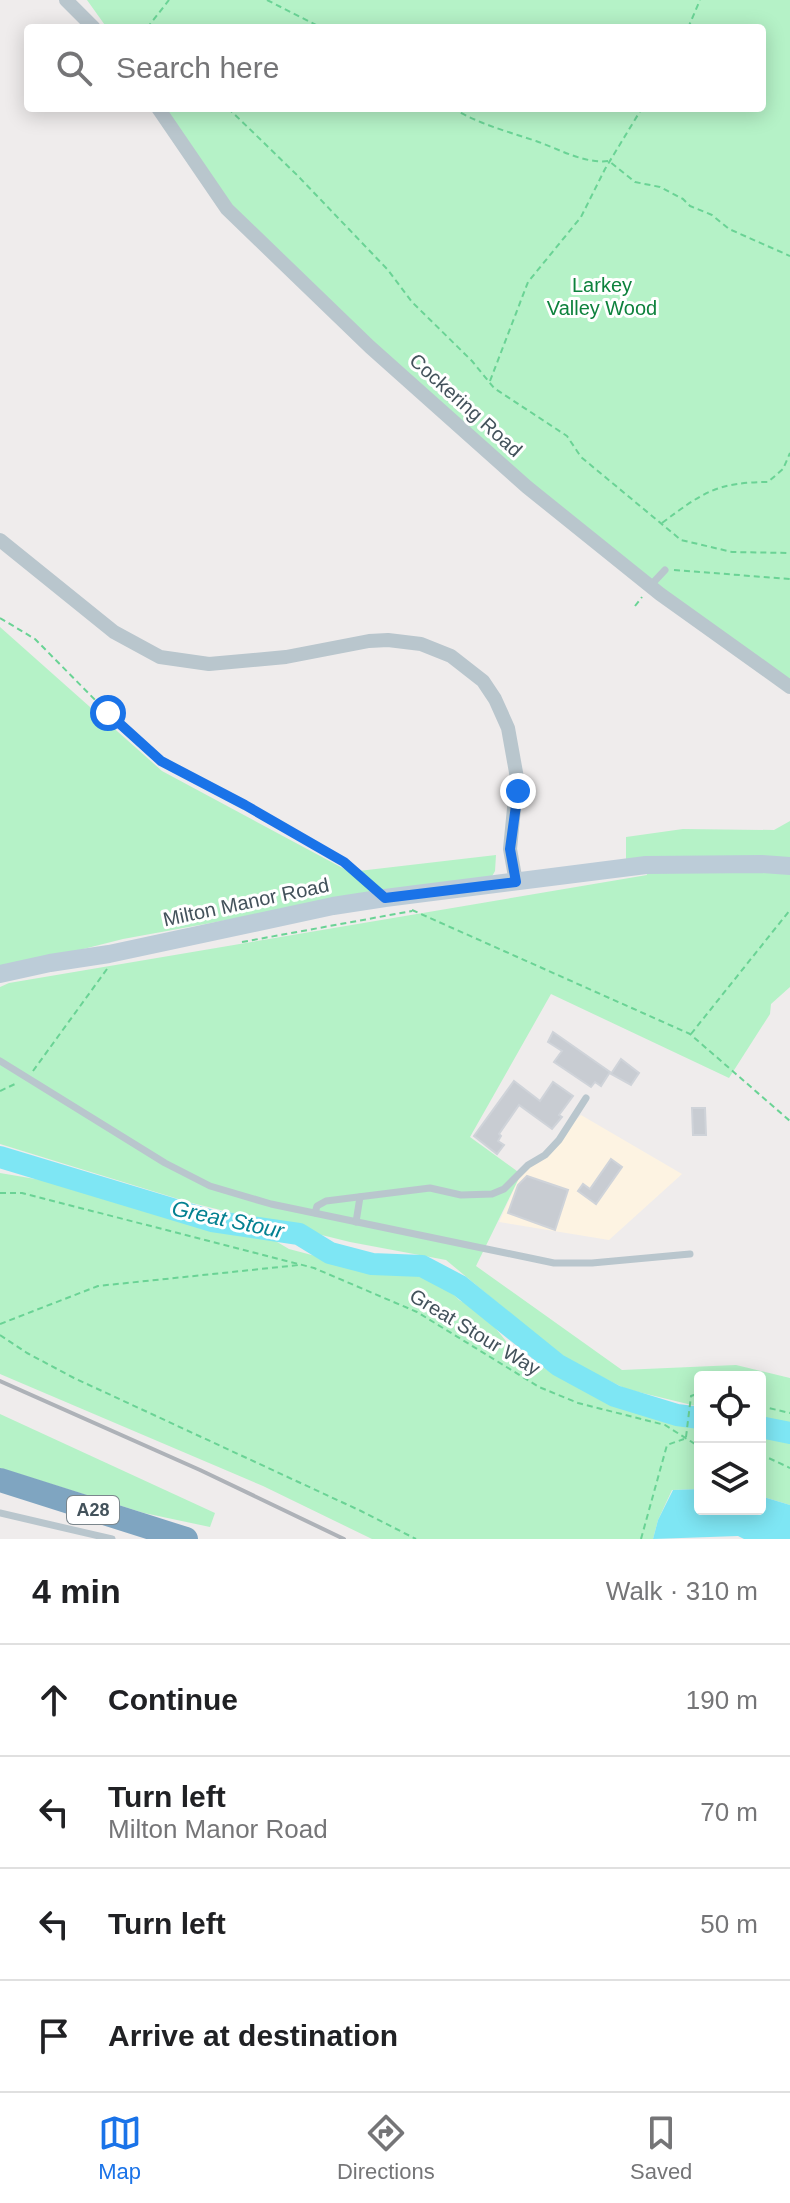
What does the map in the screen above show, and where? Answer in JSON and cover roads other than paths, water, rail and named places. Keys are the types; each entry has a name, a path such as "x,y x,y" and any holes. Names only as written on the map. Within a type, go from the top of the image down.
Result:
{"highway":[{"name":"A28","path":"0,1480 174,1537"}],"street":[{"path":"66,0 90,24"},
{"name":"Cockering Road","path":"161,112 227,209 370,347 527,487 650,586 790,687"},
{"path":"0,540 114,632 160,657 209,664 286,657 388,640 421,644 451,656 483,681 508,728 517,778 510,849 516,882"},
{"name":"Milton Manor Road","path":"0,974 385,898 646,865 790,866"}],"lane":[{"path":"650,586 665,570"},
{"path":"0,1061 165,1163 210,1186 271,1204 554,1263 592,1263 690,1254"},
{"path":"315,1213 317,1206 326,1201 430,1188 476,1197 504,1189 559,1140 586,1098"},
{"path":"356,1222 360,1197"},
{"path":"0,1513 112,1539"}],"water":[{"path":"694,1489 694,1515 766,1515 766,1498 790,1505 790,1539 744,1539 738,1536 653,1539 658,1520 673,1490"}],"waterway":[{"name":"Great Stour","path":"0,1157 212,1221 299,1234 330,1253 372,1264 422,1266 460,1286 558,1365 615,1396 694,1417"},
{"name":"Great Stour","path":"766,1428 790,1433"}],"railway":[{"path":"0,1381 200,1470 344,1539"}],"park label":[{"name":"Larkey Valley Wood","path":"602,296"}]}
